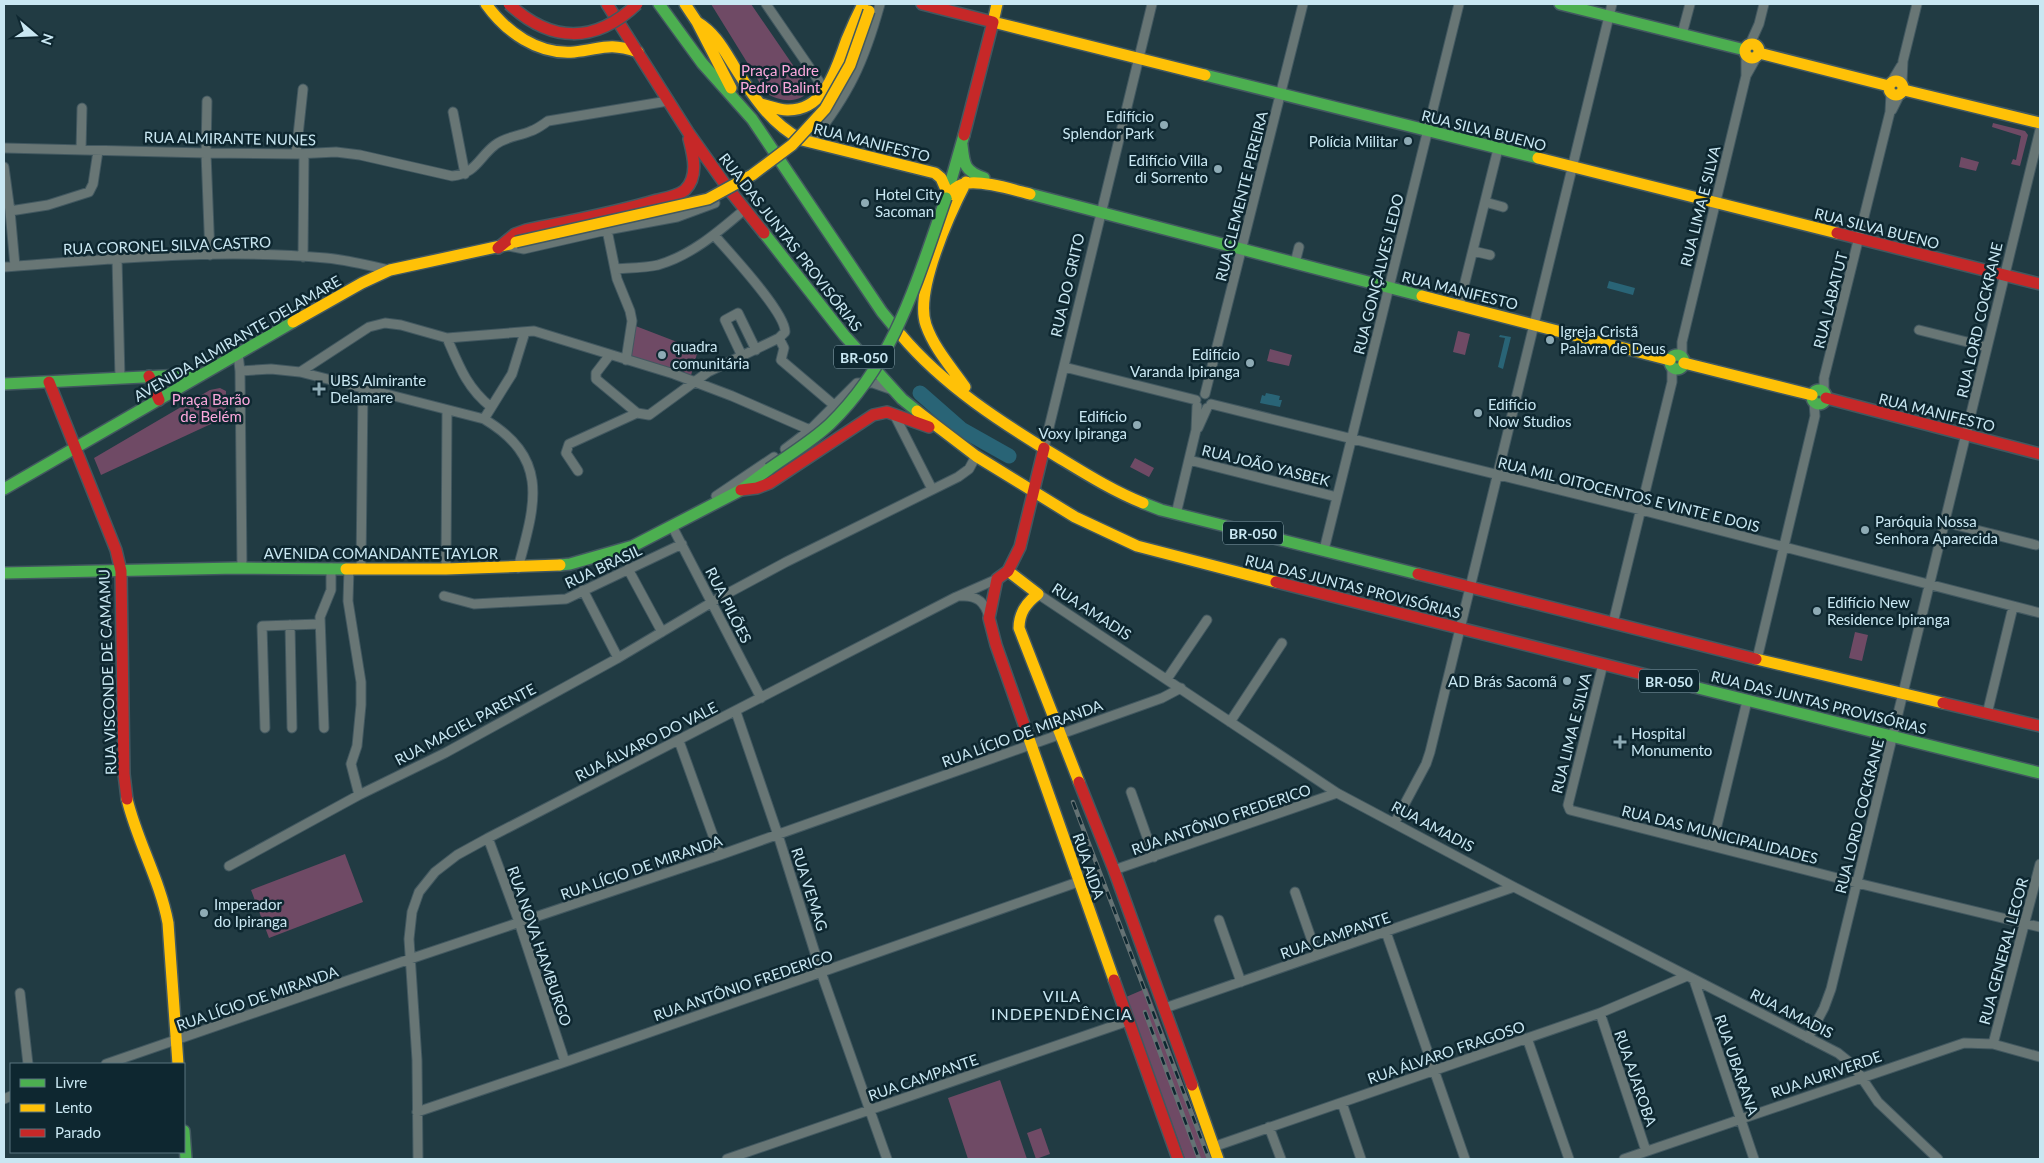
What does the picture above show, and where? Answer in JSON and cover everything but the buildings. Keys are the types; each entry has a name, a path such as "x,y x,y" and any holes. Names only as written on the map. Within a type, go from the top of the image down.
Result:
{"main road":[{"path":"486,4 509,30 532,44 570,52 616,46 638,52"},
{"path":"508,4 516,12 542,28 562,34 587,33 610,27 637,4"},
{"name":"BR-050","path":"599,4 628,38"},
{"path":"607,4 628,38"},
{"path":"684,4 717,38 761,104 779,110 801,110 810,106 825,90 838,68 852,24 868,6"},
{"name":"RUA SILVA BUENO","path":"922,4 2040,284"},
{"path":"741,490 817,435 839,414 865,383 893,338 902,320 947,196 997,4"},
{"path":"1560,4 2040,123"},
{"name":"RUA DAS JUNTAS PROVISÓRIAS","path":"660,5 702,63 736,99"},
{"path":"506,245 708,199 732,188 768,166 790,148 824,110 849,66 868,6"},
{"name":"RUA DAS JUNTAS PROVISÓRIAS","path":"693,13 736,99 882,312 918,355 978,406 1043,453 1118,493 1176,514 1324,550 1468,592 1613,623 1902,697 2040,726"},
{"name":"RUA DAS JUNTAS PROVISÓRIAS","path":"628,38 688,132 744,210 844,335 894,391 943,432 976,456 1101,530 1144,548 1460,623 1603,664 1747,701 1894,732 2040,773"},
{"name":"RUA MANIFESTO","path":"761,104 784,130 792,136 935,173 941,178 947,196"},
{"path":"506,245 515,234 526,230 679,194 690,184 694,169 688,132"},
{"path":"962,143 965,166 968,170 1002,186"},
{"path":"947,196 954,187 966,182 1002,186 1100,213"},
{"path":"966,182 951,210 925,290 922,309 926,326 940,351 978,406"},
{"name":"RUA MANIFESTO","path":"1100,213 2040,454"},
{"name":"AVENIDA ALMIRANTE DELAMARE","path":"4,488 76,449 362,283 390,270 506,245"},
{"path":"4,384 203,374"},
{"path":"148,376 159,400"},
{"name":"RUA VISCONDE DE CAMAMU","path":"49,382 116,550 121,571 124,774 133,822 165,907 178,1063"},
{"path":"741,490 757,488 770,483 815,455 874,414 880,412 893,414 943,432"},
{"name":"RUA DO GRITO","path":"1008,571 1020,547 1043,453"},
{"name":"AVENIDA COMANDANTE TAYLOR","path":"4,573 242,568 540,568 570,564 633,546 741,490"},
{"name":"RUA ÁLVARO DO VALE","path":"997,579 1008,571"},
{"name":"RUA AMADIS","path":"1008,571 1038,594"},
{"name":"RUA AIDA","path":"997,579 989,618 996,645 1078,882 1178,1159"},
{"name":"RUA AIDA","path":"1038,594 1022,610 1019,616 1019,628 1114,870 1218,1159"},
{"path":"185,1145 186,1159"}],"street":[{"path":"766,4 825,90"},
{"path":"811,142 834,114 855,77 880,4"},
{"name":"RUA DO GRITO","path":"1043,453 1152,4"},
{"name":"RUA CLEMENTE PEREIRA","path":"1205,394 1303,4"},
{"name":"RUA GONÇALVES LEDO","path":"1324,550 1458,4"},
{"path":"1394,822 1426,764 1430,752 1612,4"},
{"path":"1682,34 1690,4"},
{"name":"RUA LIMA E SILVA","path":"1613,623 1764,4"},
{"name":"RUA LABATUT","path":"1757,659 1819,396 1917,4"},
{"path":"303,89 300,154 303,257"},
{"path":"207,101 206,153 210,255"},
{"path":"453,112 465,174 483,159 493,146 531,132 548,122 668,101"},
{"path":"80,150 82,108"},
{"name":"RUA LORD COCKRANE","path":"1808,1038 1828,999 2040,130"},
{"name":"RUA ALMIRANTE NUNES","path":"4,148 206,153 300,154 336,152 360,155 452,176 465,174"},
{"path":"1459,306 1498,149"},
{"path":"10,211 52,204 89,192 93,184 98,150"},
{"path":"4,167 15,266"},
{"name":"AVENIDA ALMIRANTE DELAMARE","path":"506,245 524,250 607,230 677,217 712,205 720,199 727,187"},
{"path":"1485,202 1503,207"},
{"path":"615,270 657,265 688,252 714,235 744,210"},
{"path":"607,230 615,270 632,321 626,360"},
{"path":"578,471 566,453 569,444 640,414 649,415 708,372 756,350 779,338 785,332 782,319 714,235"},
{"path":"1295,264 1299,247"},
{"path":"1473,251 1490,255"},
{"name":"RUA CORONEL SILVA CASTRO","path":"4,267 117,258 210,255 327,258 390,270"},
{"path":"117,258 120,378"},
{"path":"360,263 362,283"},
{"path":"742,356 725,320 738,313 756,350"},
{"path":"300,372 377,324 401,325 447,338 534,331 696,382 810,430"},
{"path":"1919,330 1987,347"},
{"path":"484,419 512,374 525,332"},
{"path":"447,338 466,381 474,392 492,407"},
{"path":"779,338 784,348 781,360 835,406"},
{"path":"238,354 240,371 242,568"},
{"path":"609,356 596,373 596,380 640,414"},
{"path":"1064,367 1196,403 1202,409 1209,406"},
{"path":"240,371 271,369 300,372 484,419 496,426 512,440 525,458 533,479 534,502 518,568"},
{"path":"699,512 708,502 810,430 857,383 873,384 894,391"},
{"path":"359,795 351,764 357,746 362,705 361,682 348,601 355,568 363,388"},
{"path":"1176,514 1196,430 1196,403 1198,396 1205,394 1210,398 1209,406 1196,430"},
{"name":"RUA MIL OITOCENTOS E VINTE E DOIS","path":"1209,406 1641,510 2040,613"},
{"path":"446,569 447,410"},
{"path":"893,414 932,489"},
{"name":"RUA MACIEL PARENTE","path":"230,866 359,795 445,753 618,658 786,562 964,473 976,456"},
{"name":"RUA JOÃO YASBEK","path":"1189,460 1337,497"},
{"path":"1944,522 2036,544"},
{"name":"RUA PILÕES","path":"672,526 761,698"},
{"name":"RUA BRASIL","path":"444,596 474,604 566,599 682,544"},
{"path":"324,728 320,624 321,612 331,590 331,568"},
{"path":"628,569 662,632"},
{"name":"RUA ÁLVARO DO VALE","path":"418,1159 417,1060 410,959 410,925 419,892 435,872 456,855 488,838 736,712 956,597 997,579"},
{"path":"583,590 618,658"},
{"name":"RUA AMADIS","path":"1038,594 1337,793 1846,1059 1878,1102 1938,1159"},
{"path":"956,597 974,596 979,599 986,606 989,618"},
{"path":"1987,714 2013,606"},
{"path":"1167,679 1207,620"},
{"path":"265,728 262,625 320,624"},
{"path":"290,625 292,728"},
{"path":"1230,722 1282,643"},
{"name":"RUA LIMA E SILVA","path":"1568,808 1603,664"},
{"name":"RUA LÍCIO DE MIRANDA","path":"109,1063 778,835 1162,698 1181,688"},
{"path":"1712,846 1747,701"},
{"name":"RUA VEMAG","path":"736,712 822,972 887,1159"},
{"path":"679,741 720,855"},
{"path":"1131,792 1154,856"},
{"name":"RUA ANTÔNIO FREDERICO","path":"1114,870 1337,793"},
{"name":"RUA DAS MUNICIPALIDADES","path":"1568,808 1857,883 2040,927"},
{"name":"RUA NOVA HAMBURGO","path":"488,838 519,922 565,1062"},
{"name":"RUA GENERAL LECOR","path":"1993,1044 2040,864"},
{"name":"RUA ANTÔNIO FREDERICO","path":"417,1112 1078,882"},
{"name":"RUA CAMPANTE","path":"1165,1008 1514,887"},
{"path":"1295,892 1317,956"},
{"path":"1219,920 1241,982"},
{"path":"1386,932 1465,1159"},
{"name":"RUA UBARANA","path":"1690,978 1700,998 1754,1159"},
{"name":"RUA ÁLVARO FRAGOSO","path":"1213,1147 1600,1013 1690,978"},
{"path":"1700,998 1712,990"},
{"path":"20,993 28,1063"},
{"name":"RUA AJAROBA","path":"1600,1013 1646,1151"},
{"name":"RUA CAMPANTE","path":"727,1159 1128,1021"},
{"path":"1527,1038 1569,1159"},
{"name":"RUA AURIVERDE","path":"1624,1159 1964,1043 1993,1044 2040,1057"},
{"path":"1342,1103 1361,1159"},
{"path":"1269,1128 1281,1159"}],"green space":[{"name":"Praça Padre Pedro Balint","path":"711,4 751,4 810,90 806,95 801,98 783,100 766,93"},
{"path":"1993,123 2025,131 2028,135 2020,166 2011,164 2013,159 2016,160 2021,136 1992,127"},
{"path":"1961,157 1979,162 1976,171 1959,167"},
{"name":"quadra comunitária","path":"633,325 698,350 690,379 626,360"},
{"path":"1458,331 1470,334 1465,355 1453,352"},
{"path":"1270,349 1292,355 1289,366 1267,361"},
{"name":"Praça Barão de Belém","path":"220,388 226,391 226,417 101,475 94,458 210,390"},
{"path":"1135,458 1154,468 1149,477 1130,467"},
{"path":"1855,632 1868,635 1862,661 1849,658"},
{"path":"345,854 363,902 269,938 251,890"},
{"path":"1147,988 1211,1159 1185,1159 1126,997"},
{"path":"1000,1080 1027,1159 968,1159 948,1098"},
{"path":"1041,1128 1050,1154 1036,1159 1027,1133"}],"water":[{"path":"1609,281 1635,288 1633,295 1607,288"},
{"path":"1500,335 1511,337 1503,369 1498,367 1505,338 1499,337"},
{"path":"1266,393 1280,396 1279,400 1282,400 1280,407 1260,403 1262,395 1265,396"}],"waterway":[{"path":"920,393 961,429 1009,456"}],"railway":[{"path":"1073,802 1209,1159"},
{"path":"1145,1012 1199,1159"}],"traffic: fast":[{"path":"659,4 702,63 752,119 882,312 901,335"},
{"path":"1560,4 1745,50"},
{"path":"1205,75 1538,158"},
{"path":"946,198 964,135"},
{"path":"962,145 966,166 972,173 984,178"},
{"path":"1030,194 1422,296"},
{"path":"769,469 830,424 852,400 871,374 902,318 946,198"},
{"path":"764,233 844,335 902,399 917,411"},
{"path":"4,489 293,322"},
{"path":"1674,355 1680,355 1684,362 1680,369 1674,369 1670,365 1670,359 1674,355"},
{"path":"4,384 203,374"},
{"path":"1816,390 1822,390 1826,397 1822,404 1816,404 1812,400 1812,394 1816,390"},
{"path":"560,565 570,564 633,546 741,490 769,469"},
{"path":"1143,503 1161,510 1418,574"},
{"path":"4,573 237,568 346,569"},
{"path":"1694,687 2040,773"},
{"path":"185,1145 186,1159"}],"traffic: slow":[{"path":"486,4 503,24 513,32 524,40 548,50 574,52 605,47 619,47 638,52"},
{"path":"685,4 697,22 731,88"},
{"path":"761,104 787,110 800,108 820,96 828,86 863,4"},
{"path":"997,4 993,22 1205,75"},
{"path":"516,242 708,199 752,175 792,145 825,109 850,65 869,11"},
{"path":"697,22 718,41 763,108 781,126 802,140 935,173 941,178 948,194 960,185 970,183 997,186 1030,194"},
{"path":"1749,44 1755,44 1759,51 1755,58 1749,58 1745,54 1745,48 1749,44"},
{"path":"1759,53 1889,86"},
{"path":"1893,81 1899,81 1903,88 1899,95 1893,95 1889,91 1889,85 1893,81"},
{"path":"1904,90 2040,123"},
{"path":"1538,158 1837,233"},
{"path":"965,387 943,357 929,333 924,310 929,273 943,232 966,182"},
{"path":"293,322 362,283 390,270 510,244"},
{"path":"1422,296 1670,360"},
{"path":"901,335 936,371 995,417 1089,476 1143,503"},
{"path":"1684,363 1812,395"},
{"path":"917,411 976,456 1075,517 1137,546 1276,582"},
{"path":"346,569 446,569 560,565"},
{"path":"1008,571 1038,594 1024,609 1020,618 1019,628 1079,782"},
{"path":"1756,659 1943,703"},
{"path":"1027,733 1114,980"},
{"path":"127,799 136,830 160,891 168,923 178,1063"},
{"path":"1192,1085 1218,1159"}],"traffic: jam":[{"path":"509,4 525,17 541,26 557,32 573,34 589,32 605,26 621,17 637,4"},
{"path":"607,4 688,132 727,187 764,233"},
{"path":"922,4 993,22 964,135"},
{"path":"498,248 515,234 526,230 625,209 672,197 682,192 692,178 694,165 689,139"},
{"path":"1837,233 2040,284"},
{"path":"149,376 159,400"},
{"path":"49,382 116,550 121,571 124,774 127,799"},
{"path":"1826,398 2040,454"},
{"path":"741,490 757,488 770,483 873,415 887,412 929,427"},
{"path":"1027,733 996,645 989,618 997,579 1008,571 1020,547 1044,448"},
{"path":"1418,574 1756,659"},
{"path":"1276,582 1694,687"},
{"path":"1943,703 2040,726"},
{"path":"1079,782 1114,870 1192,1085"},
{"path":"1114,980 1178,1159"}],"place":[{"name":"Edifício Splendor Park","path":"1164,125"},
{"name":"Polícia Militar","path":"1408,141"},
{"name":"Edifício Villa di Sorrento","path":"1218,169"},
{"name":"Hotel City Sacoman","path":"865,203"},
{"name":"Igreja Cristã Palavra de Deus","path":"1550,340"},
{"name":"quadra comunitária","path":"662,355"},
{"name":"Edifício Varanda Ipiranga","path":"1250,363"},
{"name":"UBS Almirante Delamare","path":"319,389"},
{"name":"Edifício Now Studios","path":"1478,413"},
{"name":"Edifício Voxy Ipiranga","path":"1137,425"},
{"name":"Paróquia Nossa Senhora Aparecida","path":"1865,530"},
{"name":"Edifício New Residence Ipiranga","path":"1817,611"},
{"name":"AD Brás Sacomã","path":"1567,681"},
{"name":"Hospital Monumento","path":"1620,742"},
{"name":"Imperador do Ipiranga","path":"204,913"}],"district":[{"name":"VILA INDEPENDÊNCIA","path":"1062,1004"}]}
